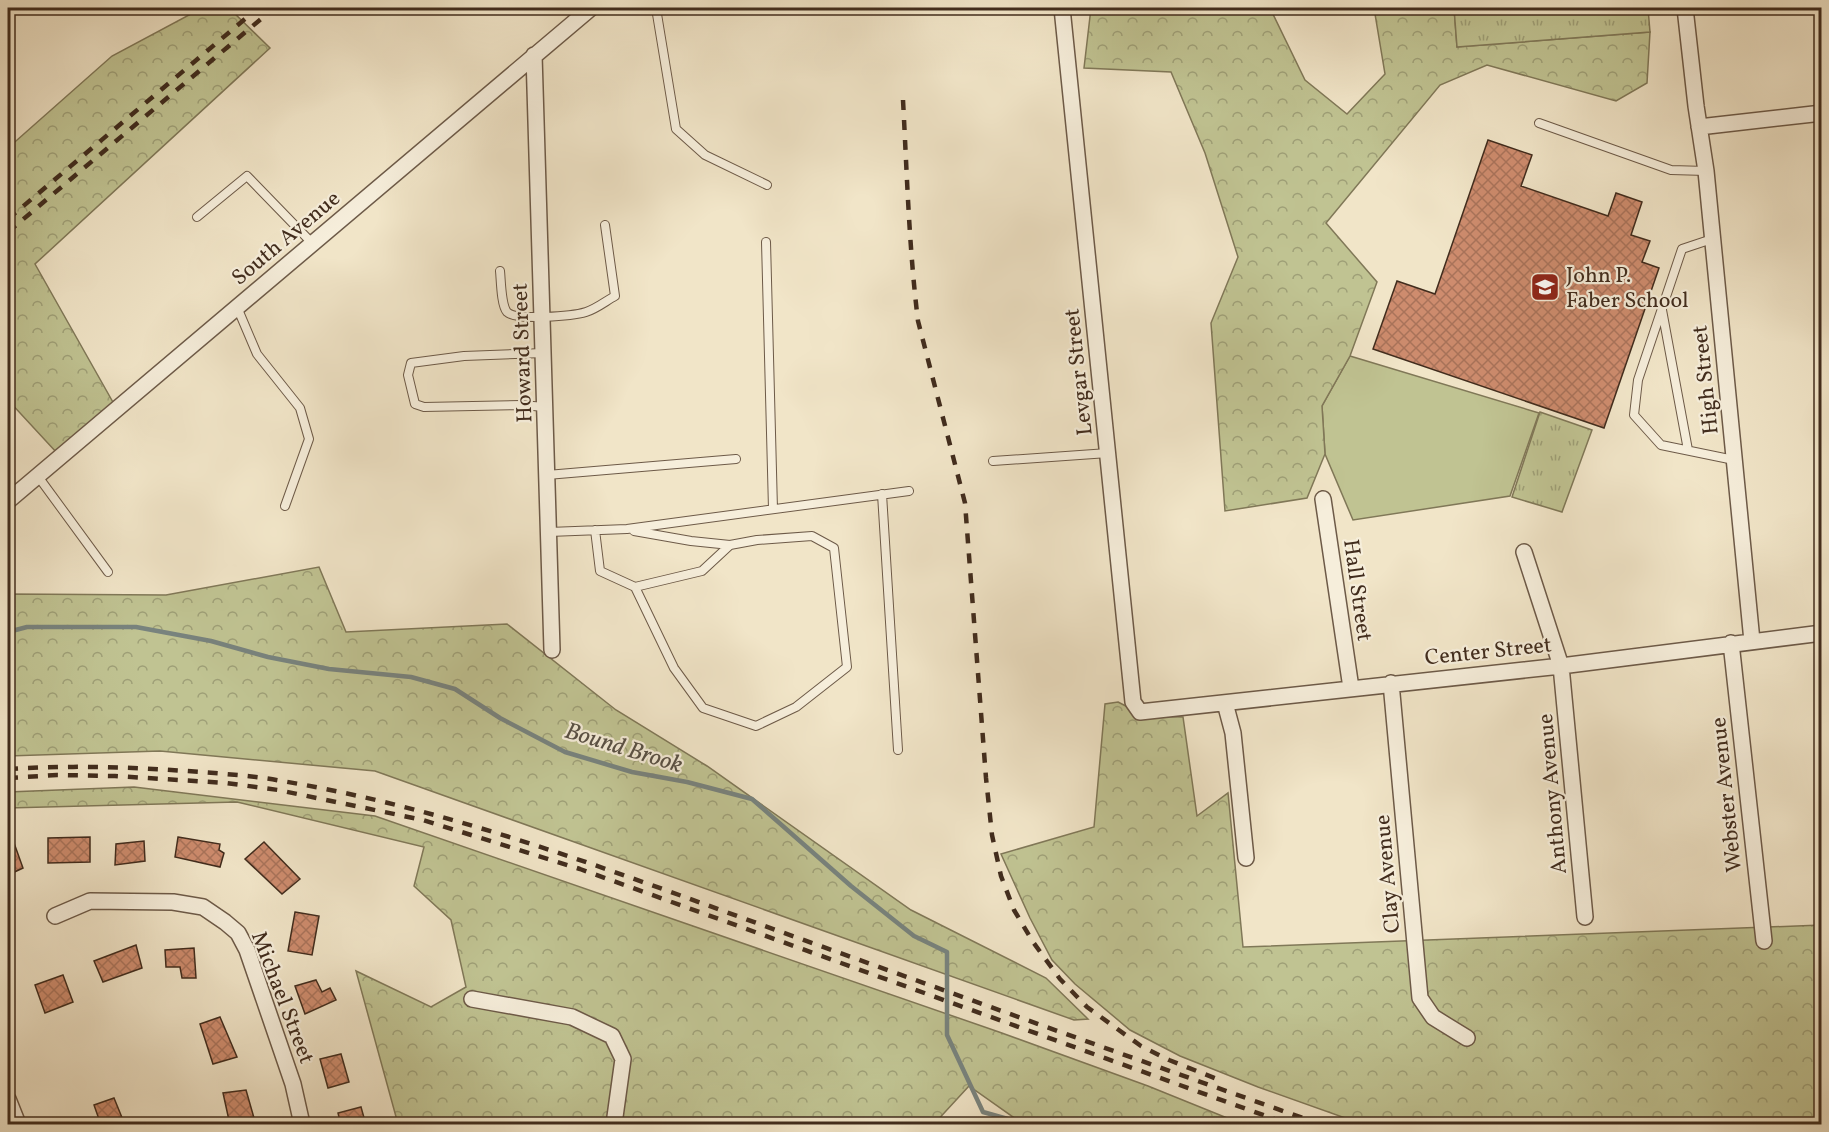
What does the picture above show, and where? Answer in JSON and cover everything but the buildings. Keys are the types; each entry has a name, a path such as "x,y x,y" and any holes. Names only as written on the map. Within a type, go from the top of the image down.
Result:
{"street":[{"name":"South Avenue","path":"8,501 591,8"},
{"name":"Levgar Street","path":"1062,8 1133,702 1140,712 1159,710"},
{"name":"High Street","path":"1685,8 1706,171 1752,641"},
{"name":"Howard Street","path":"534,55 552,650"},
{"path":"1699,127 1821,113"},
{"name":"Hall Street","path":"1323,499 1351,688"},
{"name":"Anthony Avenue","path":"1524,552 1561,666 1586,917"},
{"name":"Center Street","path":"1159,710 1561,666 1821,633"},
{"name":"Webster Avenue","path":"1731,643 1764,941"},
{"name":"Clay Avenue","path":"1391,683 1420,998 1433,1017 1467,1038"},
{"path":"1225,702 1233,733 1246,858"},
{"name":"Michael Street","path":"55,916 90,901 173,902 203,907 238,933 247,950 293,1084 302,1125"},
{"path":"472,999 572,1017 612,1036 623,1059 614,1125"},
{"path":"8,1099 18,1125"}],"lane":[{"path":"656,8 676,129 705,155 767,185"},
{"path":"1539,123 1671,170 1706,171"},
{"path":"197,217 247,176 312,243"},
{"path":"500,270 504,307 509,314 520,317 542,317 586,312 615,296 605,225"},
{"path":"1712,239 1682,249 1638,381 1634,415 1661,445 1734,460"},
{"path":"766,242 773,509"},
{"path":"237,307 257,354 300,408 309,439 285,506"},
{"path":"1662,309 1688,450"},
{"path":"544,353 464,356 411,363 408,375 415,404 424,407 521,405 545,407"},
{"path":"993,461 1108,453"},
{"path":"547,475 736,459"},
{"path":"37,475 108,572"},
{"path":"549,532 627,530 909,491"},
{"path":"882,494 898,750"},
{"path":"596,530 600,571 635,587 702,571 730,545"},
{"path":"627,530 730,545 758,540 812,536 834,548 847,667 796,707 756,726 703,708 674,668 635,587"}],"green space":[{"path":"202,8 229,8 270,48 35,264 114,404 57,453 8,400 8,148 112,56"},
{"path":"1091,8 1270,8 1305,80 1347,114 1385,74 1374,8 1454,8 1457,47 1650,32 1647,83 1616,101 1487,65 1440,85 1326,223 1377,282 1350,356 1322,406 1325,454 1307,498 1225,511 1211,323 1238,257 1205,153 1171,72 1084,68"},
{"path":"1454,8 1648,8 1650,32 1457,47"},
{"path":"1350,356 1539,413 1510,496 1353,520 1325,454 1322,406"},
{"path":"1540,412 1592,430 1562,512 1512,497"},
{"path":"319,567 346,632 507,624 616,710 707,766 911,910 1046,978 1088,1019 1074,1020 375,771 160,751 8,756 8,594 166,595"},
{"path":"1118,702 1145,716 1183,717 1197,816 1228,793 1243,947 1821,925 1821,1124 1362,1124 1180,1056 1130,1030 1075,984 1052,960 1001,854 1094,827 1105,704"},
{"path":"134,787 375,816 999,1032 1148,1086 1242,1124 1023,1124 969,1086 934,1124 398,1124 356,971 431,1007 466,987 451,920 414,886 424,847 237,802 8,808 8,792"}],"waterway":[{"name":"Bound Brook","path":"8,632 27,627 136,627 211,641 268,657 329,669 411,677 455,689 500,718 565,752 632,772 687,782 752,799 851,886 914,936 947,952 947,1035 983,1112 1026,1124"}],"railway":[{"path":"8,219 258,8"},
{"path":"8,232 274,8"},
{"path":"903,100 910,239 918,321 965,503 986,778 992,835 1001,876 1014,910 1033,942 1060,979 1087,1007 1141,1046 1217,1079"},
{"path":"8,769 104,767 241,775 349,794 415,810 545,848 609,870 1320,1124"},
{"path":"8,778 57,775 115,776 226,783 278,790 423,820 580,869 1288,1124"}],"place":[{"name":"John P. Faber School","path":"1545,287"}]}
